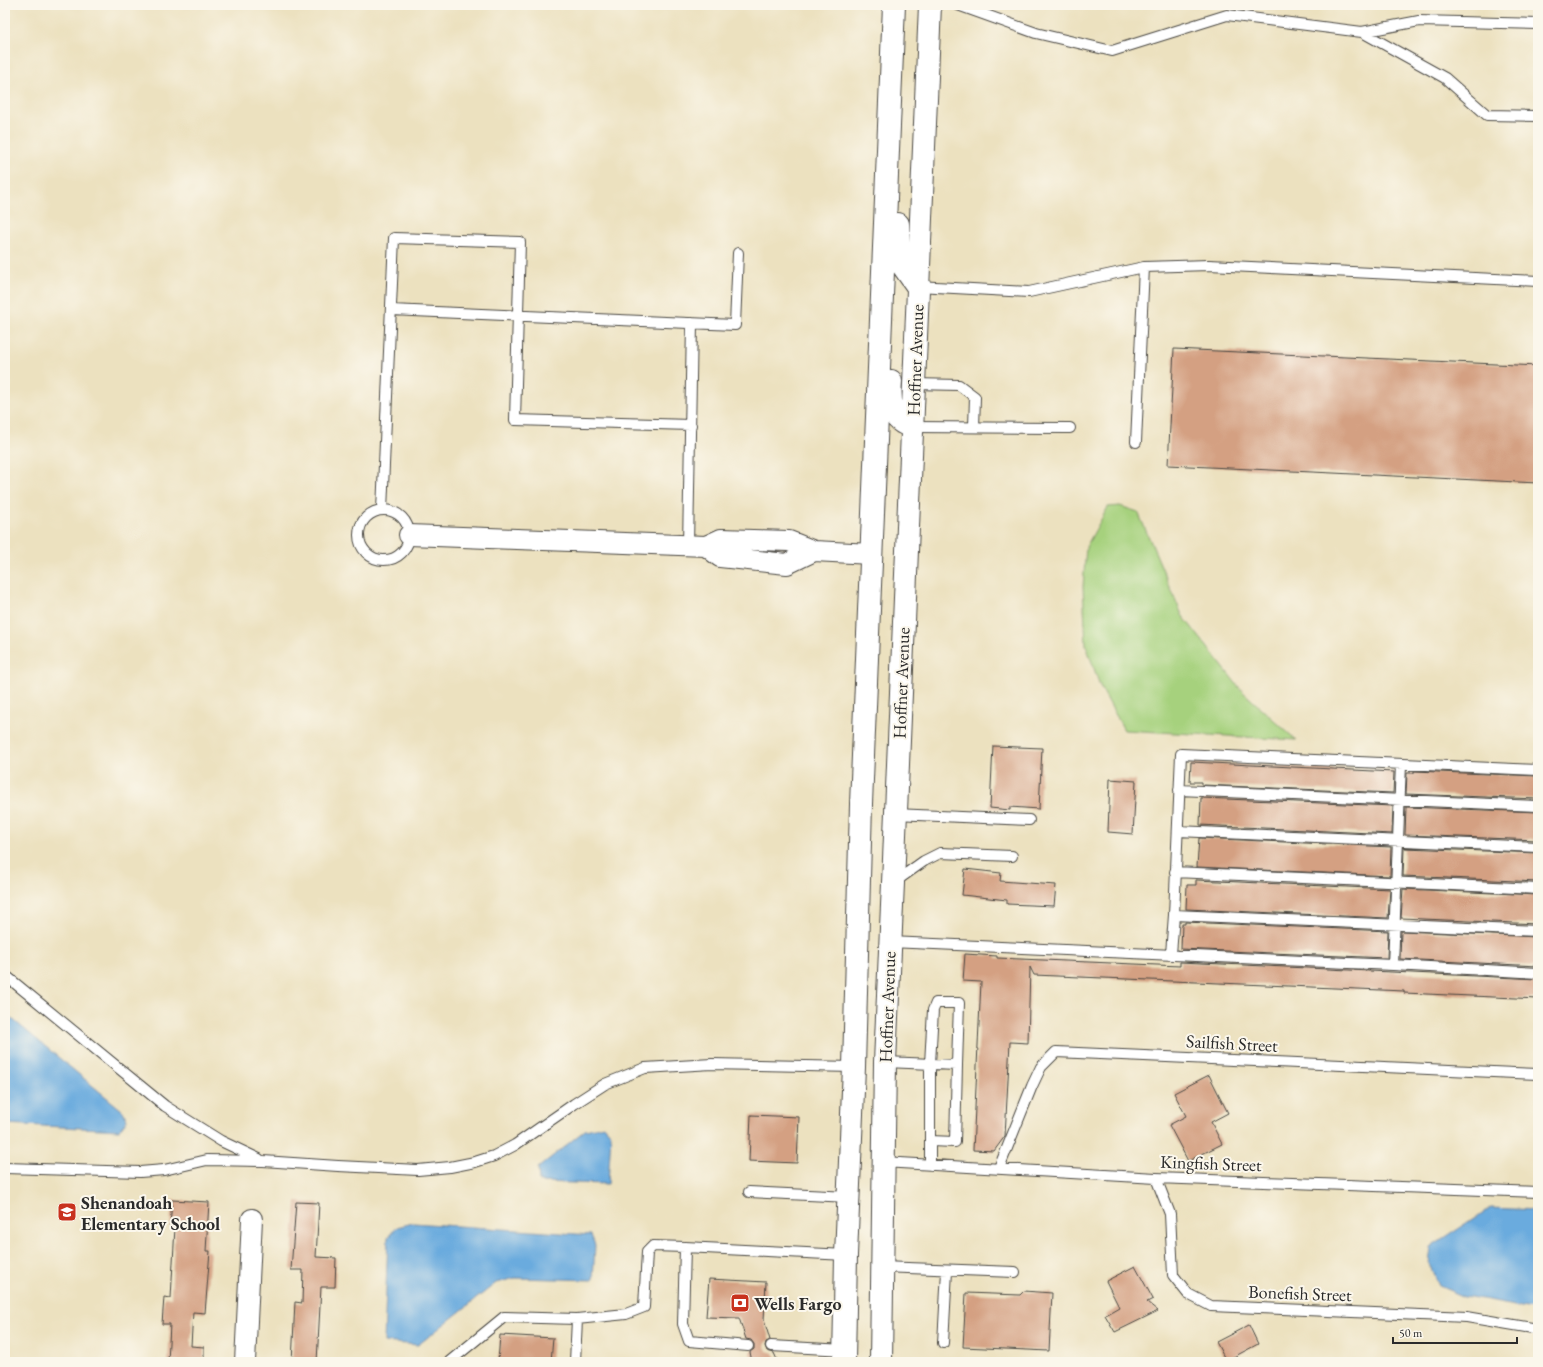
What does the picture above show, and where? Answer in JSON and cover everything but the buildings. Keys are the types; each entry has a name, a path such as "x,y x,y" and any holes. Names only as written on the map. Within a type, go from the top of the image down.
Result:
{"main road":[{"name":"Hoffner Avenue","path":"844,1356 846,1255 854,1067 871,554 894,5"},
{"path":"894,5 907,37 898,242 900,262 918,286"},
{"name":"Hoffner Avenue","path":"881,1362 884,1062 893,883 930,5"},
{"path":"883,273 890,296 893,321 890,391 893,411 900,421 912,427"},
{"path":"860,859 870,893 866,1039 884,1062"},
{"path":"854,1067 866,1076 875,1099 874,1140 883,1162"}],"street":[{"path":"409,534 697,546 721,539 789,541 814,551 871,554"},
{"path":"245,1362 252,1219"}],"lane":[{"path":"958,5 1036,33 1112,51 1227,15 1362,32 1419,21 1538,24"},
{"path":"1362,32 1445,78 1487,114 1538,116"},
{"path":"382,510 394,238 520,242 515,420 691,424"},
{"path":"391,310 735,325 738,253"},
{"path":"918,286 1028,292 1144,267 1209,265 1538,281"},
{"path":"1136,442 1144,267"},
{"path":"692,323 691,424 697,546"},
{"path":"914,384 959,385 975,397 974,426"},
{"path":"912,427 974,426 1070,428"},
{"path":"382,510 391,510 404,519 408,526 409,534 408,543 398,556 382,560 368,553 363,547 360,539 360,530 362,523 368,516 374,512 382,510"},
{"path":"1171,954 1181,754 1538,770"},
{"path":"1393,965 1401,764"},
{"path":"1180,790 1538,806"},
{"path":"895,814 1028,820"},
{"path":"1178,831 1538,847"},
{"path":"893,883 924,861 940,852 1012,856"},
{"path":"1176,872 1538,889"},
{"path":"1174,915 1538,931"},
{"path":"890,942 1171,954 1538,973"},
{"path":"5,975 165,1106 221,1141 263,1160"},
{"path":"930,1141 955,1142 959,1002 936,1002 933,1010 930,1064 930,1141 930,1165"},
{"name":"Sailfish Street","path":"999,1168 1041,1067 1056,1052 1538,1074"},
{"path":"884,1062 957,1065"},
{"path":"5,1168 140,1172 164,1170 207,1160 263,1160 331,1166 418,1170 450,1167 475,1162 494,1156 515,1145 605,1084 645,1068 712,1064 854,1067"},
{"name":"Kingfish Street","path":"883,1162 1156,1178 1538,1192"},
{"name":"Bonefish Street","path":"1156,1178 1170,1214 1173,1275 1188,1294 1211,1306 1467,1317 1538,1329"},
{"path":"749,1192 849,1197"},
{"path":"449,1362 504,1317 577,1319 626,1314 644,1307 647,1252 653,1246 846,1255"},
{"path":"685,1247 683,1324 689,1341 748,1346"},
{"path":"881,1267 947,1271 1015,1272"},
{"path":"943,1343 947,1271"},
{"path":"575,1362 577,1319"},
{"path":"772,1346 844,1356"}],"green space":[{"path":"1120,506 1138,512 1182,615 1242,691 1296,740 1124,730 1100,686 1086,645 1083,587 1086,547 1108,507"}],"water":[{"path":"5,1013 123,1111 127,1120 119,1130 5,1124"},
{"path":"604,1126 611,1134 608,1184 539,1182 538,1168 585,1130"},
{"path":"1490,1208 1538,1210 1538,1310 1465,1297 1439,1286 1429,1264 1431,1247"},
{"path":"413,1223 591,1235 595,1245 593,1280 515,1278 496,1283 418,1345 384,1342 388,1237 397,1227"}],"place":[{"name":"Shenandoah Elementary School","path":"67,1212"},
{"name":"Wells Fargo","path":"740,1303"}]}
